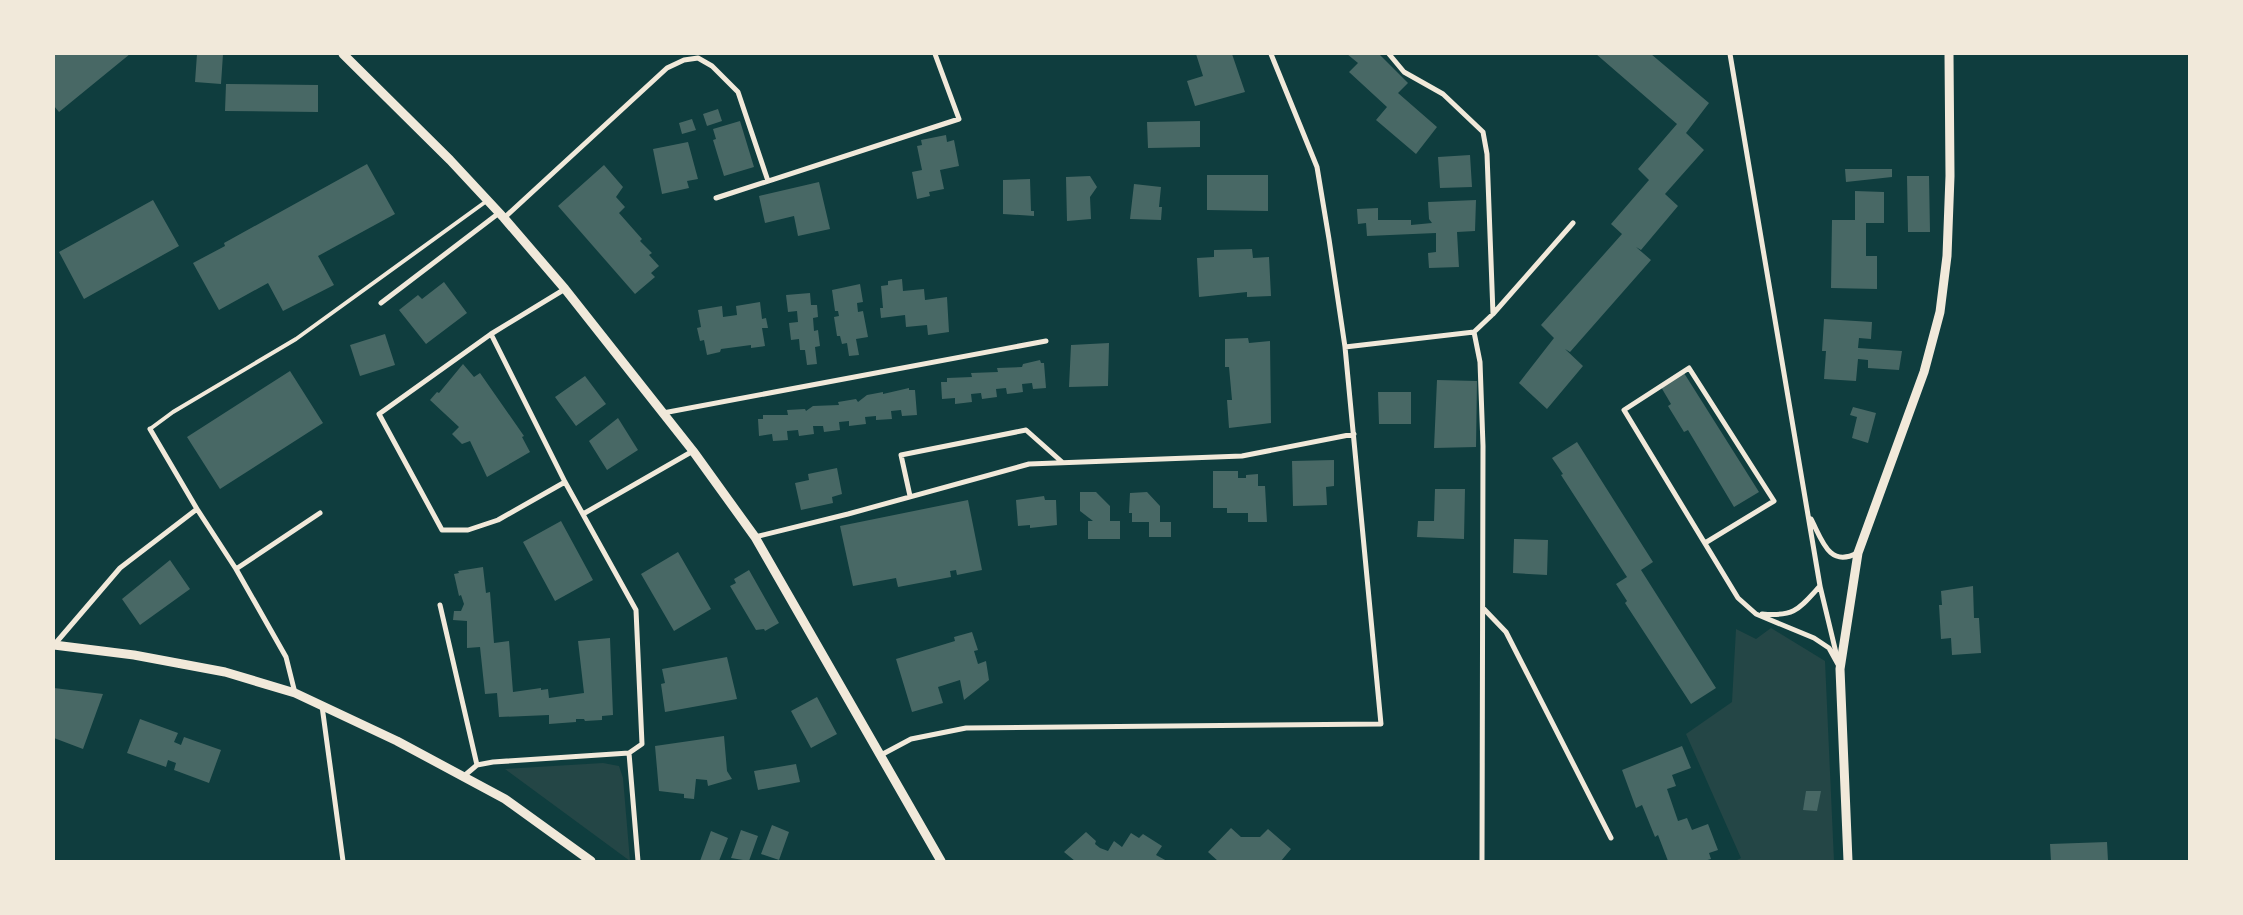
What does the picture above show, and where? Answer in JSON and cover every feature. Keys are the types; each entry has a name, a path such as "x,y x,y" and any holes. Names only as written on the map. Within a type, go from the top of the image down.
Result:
{"street":[{"path":"342,54 488,200 565,289 693,451 755,537 941,861"},
{"path":"716,198 959,119 935,54"},
{"path":"880,754 911,739 966,728 1381,724 1345,347 1317,167 1271,54"},
{"path":"1389,54 1404,72 1443,94 1483,132 1487,154 1493,314"},
{"path":"1730,54 1820,586 1840,669"},
{"path":"1848,861 1840,669 1858,552 1924,372 1940,312 1947,256 1950,176 1949,54"},
{"path":"382,303 501,215 667,68 684,60 698,58 712,66 738,92 768,181"},
{"path":"1345,347 1474,332 1493,314 1573,223"},
{"path":"565,289 491,334 379,414 442,530 468,530 498,520 565,482"},
{"path":"1474,332 1480,362 1483,437 1482,861"},
{"path":"464,776 477,766 629,753 642,744 636,610 565,482 491,334"},
{"path":"663,413 1046,341"},
{"path":"1705,543 1774,501 1689,368 1624,410 1738,598 1756,614 1822,643 1829,648 1840,669"},
{"path":"150,429 197,509 236,569 286,656 295,693"},
{"path":"910,496 900,455 1026,430 1062,462"},
{"path":"755,537 848,514 1030,464 1242,456 1354,434"},
{"path":"583,514 693,451"},
{"path":"54,645 120,568 197,509"},
{"path":"236,569 320,513"},
{"path":"1808,513 1826,548 1836,557 1847,558 1858,552"},
{"path":"1756,614 1779,615 1798,610 1820,586"},
{"path":"440,605 477,766"},
{"path":"1483,608 1506,632 1611,838"},
{"path":"54,645 134,655 225,672 295,693 505,798 591,861"},
{"path":"322,705 343,861"},
{"path":"629,753 638,861"}],"lane":[{"path":"150,429 173,412 296,339 488,200"}],"shaded area":[{"path":"1771,628 1825,661 1834,861 1735,861 1741,858 1686,734 1732,702 1736,629 1756,639"},
{"path":"603,763 619,766 623,778 630,861 505,769"}],"building":[{"path":"54,54 130,54 59,112 54,106"},
{"path":"197,54 223,54 221,84 195,82"},
{"path":"1196,54 1232,54 1245,92 1195,106 1187,81 1203,76"},
{"path":"1347,54 1379,54 1408,83 1398,93 1437,127 1416,154 1376,120 1387,107 1349,72 1358,63"},
{"path":"1596,54 1651,54 1709,103 1686,133 1704,150 1665,194 1678,206 1641,250 1636,247 1651,260 1570,352 1565,349 1583,366 1547,409 1519,383 1554,338 1541,325 1622,234 1611,224 1649,180 1638,169 1677,124"},
{"path":"226,84 318,85 318,112 225,111"},
{"path":"718,109 722,121 707,126 703,114"},
{"path":"692,119 696,130 682,134 679,123"},
{"path":"740,121 754,167 724,176 713,140 716,139 713,129"},
{"path":"1200,121 1200,147 1148,148 1147,122"},
{"path":"946,135 947,142 954,140 959,166 940,170 944,189 929,192 930,196 917,199 912,172 922,170 917,146 922,145 921,140"},
{"path":"688,142 698,179 687,181 689,188 662,194 653,149"},
{"path":"1470,155 1472,187 1440,188 1438,157"},
{"path":"367,164 395,214 318,256 334,285 283,311 268,283 219,310 193,263 225,246 224,243"},
{"path":"604,165 623,187 616,197 625,207 619,213 642,239 640,241 652,253 649,255 659,266 651,273 655,277 635,294 558,206"},
{"path":"1845,169 1892,169 1892,177 1846,182"},
{"path":"1207,175 1268,175 1268,211 1207,210"},
{"path":"1090,176 1097,187 1090,197 1091,219 1067,221 1066,177"},
{"path":"1907,176 1929,176 1930,232 1908,232"},
{"path":"1030,179 1031,211 1034,211 1034,216 1003,214 1003,180"},
{"path":"819,182 830,229 798,236 794,216 765,223 759,196"},
{"path":"1134,184 1161,187 1159,207 1162,207 1161,220 1130,219"},
{"path":"1855,191 1884,192 1884,223 1866,223 1866,256 1877,256 1877,289 1831,288 1832,220 1855,220"},
{"path":"153,200 179,246 84,299 59,252"},
{"path":"1476,200 1475,231 1457,232 1459,267 1429,268 1428,253 1436,252 1436,233 1367,236 1366,223 1358,224 1357,209 1378,208 1378,220 1411,220 1411,225 1432,223 1429,219 1428,202"},
{"path":"1252,249 1253,258 1269,257 1271,296 1247,297 1247,292 1199,297 1197,258 1214,257 1214,250"},
{"path":"902,279 903,291 924,289 925,300 947,297 949,332 928,335 927,325 906,327 905,315 881,318 880,308 883,308 881,286 888,285 888,281"},
{"path":"444,282 467,313 426,344 399,310 418,295 422,299"},
{"path":"860,284 863,302 857,303 858,312 863,311 868,337 856,339 859,355 849,356 847,343 842,344 840,336 837,336 834,317 839,316 838,311 835,311 832,290"},
{"path":"810,293 811,305 817,305 818,317 813,318 814,331 818,330 820,346 815,347 817,364 807,365 805,350 800,350 799,339 791,340 789,323 798,322 797,311 788,312 786,295"},
{"path":"760,302 762,319 766,318 768,328 762,328 765,346 751,348 751,345 721,349 720,352 707,355 704,340 700,341 697,328 701,327 698,310 722,306 723,317 737,315 736,306"},
{"path":"1824,319 1872,322 1871,339 1859,338 1858,348 1902,351 1899,370 1868,368 1868,360 1858,359 1856,381 1824,379 1826,351 1822,351"},
{"path":"385,334 395,365 360,376 350,345"},
{"path":"1248,338 1249,343 1270,341 1271,423 1229,428 1227,400 1232,400 1229,367 1225,367 1225,339"},
{"path":"1109,343 1108,386 1069,387 1071,345"},
{"path":"1040,360 1041,363 1044,363 1046,388 1033,389 1032,383 1022,384 1023,392 1007,394 1006,388 996,389 997,397 982,399 981,393 971,394 972,402 955,404 955,398 942,399 941,382 947,382 947,378 972,377 971,373 998,372 997,368 1022,367 1023,364"},
{"path":"463,364 474,377 480,373 524,436 522,437 530,452 487,477 470,441 462,444 452,434 459,427 430,400 437,392 439,393"},
{"path":"290,371 323,423 220,489 187,437"},
{"path":"1684,373 1759,492 1734,507 1688,430 1684,432 1668,406 1671,404 1661,387"},
{"path":"585,376 606,404 576,426 555,397"},
{"path":"1437,380 1477,381 1476,447 1434,448"},
{"path":"909,388 909,390 915,390 917,415 902,416 901,410 891,411 892,419 876,420 876,416 865,417 866,424 849,426 849,421 839,422 840,430 824,432 823,426 813,426 814,434 799,436 798,430 787,431 788,440 773,441 772,434 759,436 758,419 763,419 763,415 788,415 787,410 805,409 806,411 813,406 839,405 838,402 856,399 858,402 867,395 883,392 883,394"},
{"path":"1378,392 1411,392 1411,424 1379,424"},
{"path":"1853,407 1876,413 1868,443 1852,438 1857,417 1850,415"},
{"path":"618,418 638,450 607,470 589,441"},
{"path":"1577,442 1653,562 1641,570 1716,688 1691,704 1625,603 1627,601 1616,584 1627,577 1552,458"},
{"path":"1334,460 1334,486 1326,487 1327,505 1293,506 1292,461"},
{"path":"837,468 842,494 832,497 833,503 801,510 795,483 809,480 808,474"},
{"path":"1213,471 1238,471 1238,478 1246,478 1246,475 1258,474 1258,486 1265,486 1267,522 1248,522 1248,513 1227,513 1227,508 1213,508"},
{"path":"1435,489 1465,489 1464,539 1417,537 1418,521 1434,521"},
{"path":"1080,492 1096,492 1110,506 1110,521 1120,521 1120,539 1088,539 1088,521 1093,521 1080,511"},
{"path":"1147,492 1160,506 1160,522 1171,522 1171,537 1149,537 1149,522 1132,522 1132,513 1129,513 1130,493"},
{"path":"1044,496 1045,500 1056,500 1057,525 1030,528 1030,525 1018,526 1016,500"},
{"path":"968,500 982,570 957,575 956,570 950,571 951,577 898,587 896,578 853,586 840,526"},
{"path":"561,521 593,580 555,601 523,542"},
{"path":"1514,539 1548,540 1547,575 1513,573"},
{"path":"678,552 711,609 674,631 641,574"},
{"path":"170,560 190,589 140,625 122,599"},
{"path":"483,567 486,593 490,592 494,643 509,641 513,692 541,688 541,690 548,689 549,698 584,693 578,641 610,638 613,715 602,716 602,720 585,721 584,719 576,719 576,722 549,724 549,715 499,717 497,693 485,694 480,647 467,648 467,621 453,620 454,611 461,611 464,604 461,595 459,596 454,574 459,573 458,571"},
{"path":"749,570 779,623 765,631 764,629 756,630 730,586 736,583 734,579"},
{"path":"1973,586 1974,618 1979,618 1981,653 1952,655 1951,638 1941,639 1939,605 1942,605 1941,591"},
{"path":"972,632 978,650 974,651 978,664 986,661 989,680 964,700 960,680 938,687 943,703 912,712 896,659 955,641 954,637"},
{"path":"727,657 737,699 665,712 661,684 665,683 662,669"},
{"path":"54,688 103,694 83,749 54,738"},
{"path":"817,697 837,734 811,748 791,711"},
{"path":"140,719 178,733 174,742 181,745 184,737 221,750 209,783 174,770 176,763 168,760 166,767 127,753"},
{"path":"724,736 727,771 732,779 708,786 707,780 696,779 694,799 684,798 684,794 659,791 655,746"},
{"path":"1682,746 1691,768 1672,775 1676,786 1667,789 1678,821 1687,818 1692,830 1708,824 1718,850 1709,853 1711,859 1704,861 1668,861 1658,835 1655,837 1642,805 1636,808 1622,770"},
{"path":"796,764 800,782 758,790 754,771"},
{"path":"1806,791 1821,791 1817,811 1803,810"},
{"path":"772,825 789,832 779,860 761,854"},
{"path":"1231,828 1241,837 1260,837 1268,829 1291,849 1281,861 1218,861 1208,852"},
{"path":"741,830 758,836 749,861 731,858"},
{"path":"711,831 728,838 719,861 700,861"},
{"path":"1086,832 1096,841 1095,844 1108,851 1114,841 1122,847 1131,833 1139,838 1143,834 1162,846 1156,855 1167,861 1075,861 1064,852"},
{"path":"2107,842 2108,861 2051,861 2050,844"}]}
